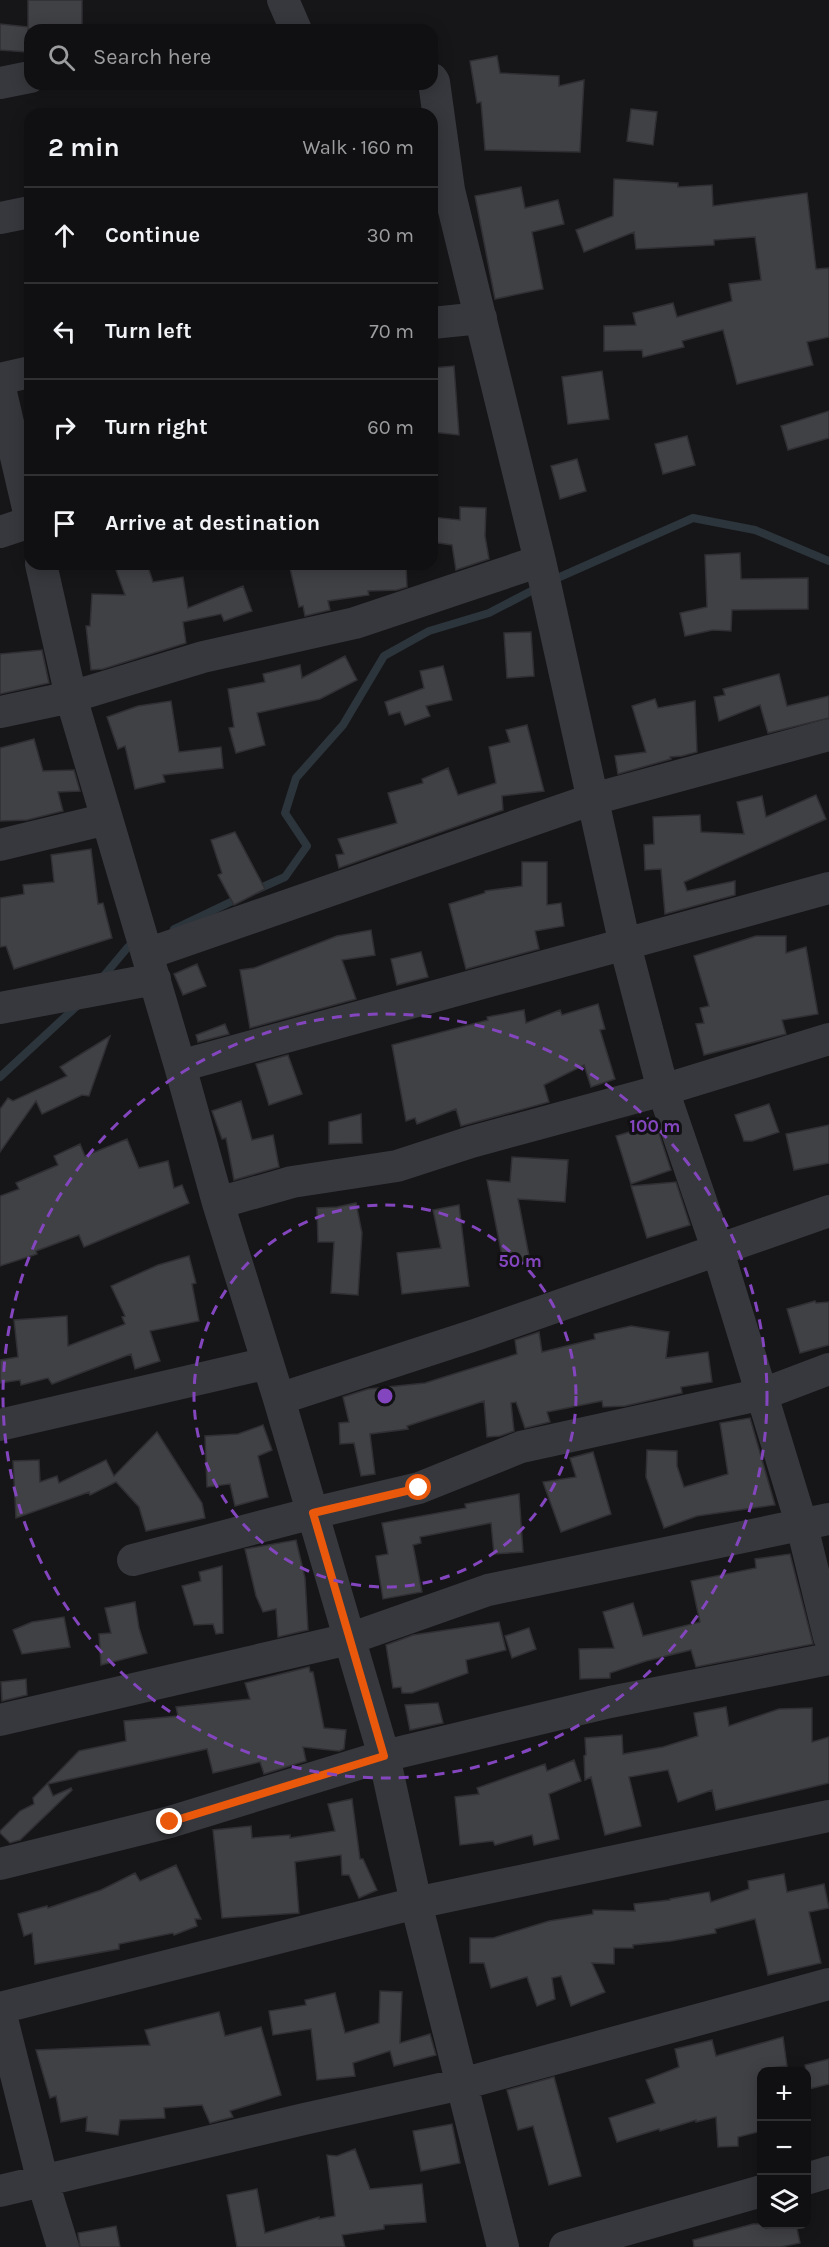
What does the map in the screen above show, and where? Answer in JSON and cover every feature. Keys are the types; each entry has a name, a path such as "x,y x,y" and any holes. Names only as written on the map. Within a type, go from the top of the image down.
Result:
{"street":[{"path":"283,0 293,24"},
{"path":"0,83 24,78"},
{"path":"435,90 436,108"},
{"path":"438,144 441,190 481,318 540,561 625,945 663,1090 718,1251 763,1394 816,1523 829,1637"},
{"path":"0,218 24,213"},
{"path":"438,322 481,318"},
{"path":"0,379 24,373"},
{"path":"0,388 24,493"},
{"path":"0,532 24,522"},
{"path":"0,712 71,697 203,657 356,623 540,561"},
{"path":"42,570 71,697 218,1203 279,1399 384,1756 416,1903 503,2247"},
{"path":"0,1008 151,966 593,799 829,735"},
{"path":"0,845 107,819"},
{"path":"180,1066 829,888"},
{"path":"218,1203 292,1182 397,1166 471,1142 663,1090 829,1039"},
{"path":"279,1399 333,1380 381,1367 829,1211"},
{"path":"0,1425 268,1363"},
{"path":"133,1560 419,1488 521,1447 763,1394 829,1369"},
{"path":"0,1720 349,1639 488,1590 816,1523"},
{"path":"0,1864 170,1822 384,1756 610,1702 829,1659"},
{"path":"63,2247 0,2009 416,1903 829,1816"},
{"path":"0,2192 304,2119 462,2084 829,1984"},
{"path":"811,2178 829,2172"},
{"path":"565,2247 757,2192"}],"building":[{"path":"28,0 82,0 82,24 28,24"},
{"path":"0,24 24,27 24,52 0,50"},
{"path":"497,56 500,73 559,76 559,86 584,80 580,152 485,150 481,102 477,103 470,61"},
{"path":"631,109 657,112 653,145 627,141"},
{"path":"614,179 678,183 678,187 712,185 713,206 807,193 816,269 829,268 829,337 807,342 813,365 737,384 723,330 682,341 684,347 643,357 642,350 604,351 604,326 636,325 633,313 673,303 677,317 732,301 729,284 761,280 755,237 714,240 714,245 636,249 634,232 584,252 576,230 613,216"},
{"path":"521,187 525,208 558,200 564,224 532,232 543,289 495,299 475,196"},
{"path":"454,366 459,435 438,433 438,367"},
{"path":"602,371 609,419 568,424 562,377"},
{"path":"829,411 829,438 788,450 781,426"},
{"path":"687,436 695,465 663,474 655,444"},
{"path":"577,459 586,491 560,499 551,466"},
{"path":"460,507 486,508 485,536 489,559 456,570 452,545 438,543 438,518 460,520"},
{"path":"740,553 741,579 808,578 808,609 732,610 731,631 713,630 685,636 680,613 707,607 705,555"},
{"path":"116,570 149,570 153,582 183,577 188,608 243,586 252,611 224,621 221,614 183,622 186,643 103,669 91,670 86,626 90,626 92,594 125,595"},
{"path":"290,570 406,570 407,587 397,590 368,591 369,595 328,601 330,610 305,616 303,606 299,607"},
{"path":"531,632 534,676 507,678 504,633"},
{"path":"42,650 49,683 0,694 0,654"},
{"path":"345,656 357,680 320,699 257,713 265,745 236,753 229,728 234,727 228,689 265,682 263,674 300,665 302,678"},
{"path":"443,666 452,700 426,706 430,716 405,725 400,712 389,715 385,702 424,688 420,671"},
{"path":"779,674 787,706 829,696 829,718 768,733 760,705 719,721 714,697 725,695 723,689"},
{"path":"655,699 658,708 695,701 697,752 670,757 671,759 618,774 615,756 646,752 632,706"},
{"path":"171,701 179,752 221,747 223,768 163,775 165,782 135,789 125,746 118,749 107,717 138,706"},
{"path":"527,725 544,791 502,796 503,810 339,868 336,855 344,854 338,839 397,823 388,793 423,783 422,779 448,768 458,795 496,783 489,747 510,742 506,730"},
{"path":"34,739 43,771 74,770 80,791 58,792 63,811 27,820 0,821 0,748"},
{"path":"816,795 826,819 684,882 687,891 735,881 735,895 665,914 661,869 645,870 644,845 654,844 653,817 700,815 701,832 744,834 737,802 762,796 766,817"},
{"path":"235,832 265,889 234,905 218,875 222,873 211,840"},
{"path":"91,849 98,904 103,903 112,938 14,969 6,946 0,947 0,898 24,894 23,885 54,882 51,855"},
{"path":"522,862 547,862 547,905 561,903 564,926 535,931 539,949 466,969 449,904 485,893 485,891 522,886"},
{"path":"371,930 375,955 342,960 356,999 250,1028 240,970 254,968 337,936"},
{"path":"756,936 786,936 786,953 806,947 818,1014 782,1020 786,1034 704,1055 696,1024 704,1023 700,1008 709,1006 694,956"},
{"path":"421,952 428,977 397,985 391,959"},
{"path":"197,964 206,986 183,995 174,974"},
{"path":"598,1004 605,1029 600,1030 615,1079 591,1087 584,1065 544,1085 549,1102 461,1126 456,1109 417,1124 415,1118 406,1121 392,1045 488,1020 487,1017 524,1010 526,1023 560,1010 562,1015"},
{"path":"225,1024 229,1034 198,1042 196,1035"},
{"path":"110,1036 89,1096 82,1095 42,1114 36,1101 0,1152 0,1109 8,1098 13,1101 67,1076 60,1067"},
{"path":"288,1055 302,1094 269,1105 256,1064"},
{"path":"241,1101 252,1140 273,1135 279,1167 234,1180 226,1138 222,1139 212,1111"},
{"path":"769,1104 779,1132 752,1141 744,1141 735,1115"},
{"path":"361,1114 362,1143 329,1144 329,1122"},
{"path":"656,1124 671,1170 631,1184 616,1136"},
{"path":"829,1125 829,1163 794,1170 786,1134"},
{"path":"127,1139 139,1168 168,1161 174,1188 182,1185 189,1203 84,1247 79,1235 36,1251 37,1254 0,1266 0,1196 19,1189 16,1183 58,1165 54,1156 80,1144 85,1156"},
{"path":"512,1157 568,1160 565,1202 518,1199 530,1261 504,1266 487,1180 510,1182"},
{"path":"676,1182 690,1225 647,1238 631,1186"},
{"path":"356,1203 362,1233 358,1295 331,1293 334,1242 318,1242 317,1208"},
{"path":"459,1205 469,1286 402,1294 397,1253 441,1248 433,1210"},
{"path":"189,1256 196,1283 192,1284 199,1321 150,1331 160,1361 135,1369 131,1354 52,1384 48,1378 21,1385 20,1380 0,1383 0,1360 18,1357 14,1320 67,1316 68,1346 125,1324 122,1317 125,1316 111,1286 158,1265"},
{"path":"815,1301 816,1303 829,1302 829,1345 800,1353 787,1309"},
{"path":"631,1326 669,1332 666,1358 708,1352 712,1382 681,1387 682,1393 625,1406 603,1407 602,1401 547,1412 550,1422 525,1428 516,1402 511,1403 514,1431 500,1436 487,1437 484,1401 407,1426 408,1429 370,1434 375,1474 361,1476 354,1443 340,1444 339,1423 349,1422 343,1397 368,1389 425,1383 517,1354 515,1340 539,1332 542,1352 595,1339 594,1334"},
{"path":"750,1418 775,1505 697,1516 664,1528 646,1477 647,1450 677,1451 677,1466 684,1487 728,1474 720,1423"},
{"path":"263,1425 272,1450 258,1456 268,1497 235,1506 230,1484 207,1487 205,1436 238,1434"},
{"path":"157,1432 202,1503 205,1518 146,1531 139,1507 116,1482 90,1495 89,1492 16,1518 13,1461 39,1460 40,1482 57,1476 59,1483 106,1460 114,1476"},
{"path":"593,1452 611,1514 561,1532 543,1482 576,1477 570,1458"},
{"path":"519,1494 523,1552 494,1554 491,1523 420,1537 421,1543 413,1545 422,1592 383,1599 376,1556 388,1554 382,1523 466,1508 465,1504"},
{"path":"296,1540 305,1578 308,1630 278,1637 276,1609 263,1612 256,1596 245,1549"},
{"path":"790,1554 813,1644 696,1667 691,1650 610,1673 610,1678 580,1679 579,1649 614,1648 603,1612 633,1603 643,1636 700,1622 691,1581 756,1568 755,1559"},
{"path":"222,1566 223,1633 216,1634 213,1624 194,1625 182,1586 201,1581 199,1572"},
{"path":"135,1602 139,1628 147,1653 101,1665 99,1634 111,1633 105,1608"},
{"path":"64,1617 70,1647 22,1654 13,1630 32,1622"},
{"path":"499,1622 506,1650 466,1660 468,1673 412,1693 402,1693 401,1687 393,1688 386,1645 413,1635"},
{"path":"529,1628 536,1649 512,1658 505,1636"},
{"path":"309,1667 310,1672 313,1672 324,1728 346,1730 344,1749 339,1751 303,1747 306,1761 264,1774 260,1762 213,1773 207,1749 48,1784 53,1796 71,1788 72,1790 20,1840 10,1843 0,1833 20,1811 34,1804 33,1798 79,1751 126,1741 124,1721 178,1716 176,1707 250,1699 245,1683"},
{"path":"26,1679 27,1695 2,1701 1,1682"},
{"path":"438,1703 443,1723 410,1730 405,1705"},
{"path":"726,1707 729,1726 779,1709 812,1708 812,1742 829,1737 829,1783 716,1810 712,1790 678,1802 668,1770 629,1777 641,1826 605,1835 591,1777 585,1780 585,1738 622,1735 623,1754 663,1747 698,1736 694,1713"},
{"path":"574,1760 581,1781 549,1794 559,1839 534,1845 532,1835 495,1845 493,1841 460,1845 455,1797 479,1794 477,1788 545,1764 547,1771"},
{"path":"352,1799 360,1859 363,1859 377,1890 359,1898 349,1875 342,1875 341,1855 295,1862 299,1913 222,1918 213,1830 251,1826 252,1838 290,1835 290,1838 335,1831 328,1804"},
{"path":"176,1865 201,1919 195,1919 197,1926 174,1935 173,1933 119,1944 119,1949 35,1964 32,1933 24,1936 18,1914 47,1906 48,1908 101,1890 135,1873 140,1881"},
{"path":"784,1874 787,1892 824,1884 829,1908 809,1912 821,1963 768,1975 755,1919 715,1929 716,1933 633,1945 633,1948 614,1948 614,1964 592,1963 605,1992 571,2006 561,1976 552,1978 555,1999 537,2006 527,1977 491,1988 484,1963 470,1963 470,1938 493,1938 549,1921 593,1914 593,1910 635,1911 634,1904 709,1892 711,1902 749,1889 748,1881"},
{"path":"380,1991 402,1992 400,2043 430,2034 436,2055 394,2066 390,2051 353,2063 355,2076 317,2080 311,2029 273,2035 269,2011 306,2005 305,2000 335,1993 345,2033 379,2023"},
{"path":"219,2012 225,2036 261,2027 281,2095 230,2111 233,2117 210,2123 202,2105 164,2108 165,2118 120,2120 118,2135 86,2131 87,2117 61,2122 56,2096 50,2098 36,2050 150,2045 145,2030"},
{"path":"783,2037 787,2066 757,2067 757,2132 738,2137 738,2146 718,2147 716,2117 696,2122 696,2120 660,2131 659,2129 617,2142 609,2118 655,2103 646,2080 679,2067 675,2049 712,2040 716,2056"},
{"path":"829,2059 829,2084 811,2088 811,2067 805,2065"},
{"path":"554,2077 581,2176 549,2185 533,2126 518,2130 507,2090"},
{"path":"452,2124 460,2163 421,2171 413,2131"},
{"path":"355,2149 370,2189 422,2184 426,2222 384,2225 384,2229 342,2235 345,2247 237,2247 227,2195 257,2189 265,2233 319,2217 319,2219 335,2216 327,2155 337,2156"},
{"path":"757,2224 757,2229 797,2229 800,2243 781,2247 694,2247 693,2240"},
{"path":"116,2226 120,2247 80,2247 78,2233"}],"waterway":[{"path":"553,580 693,518 755,530 829,561"},
{"path":"256,890 285,877 307,846 285,813 296,778 343,725 384,656 429,631 489,613 539,587"},
{"path":"174,929 239,898"},
{"path":"102,978 128,947 138,943"},
{"path":"0,1077 78,1005"}],"route":[{"path":"170,1822 384,1756 313,1513 419,1488"}]}
